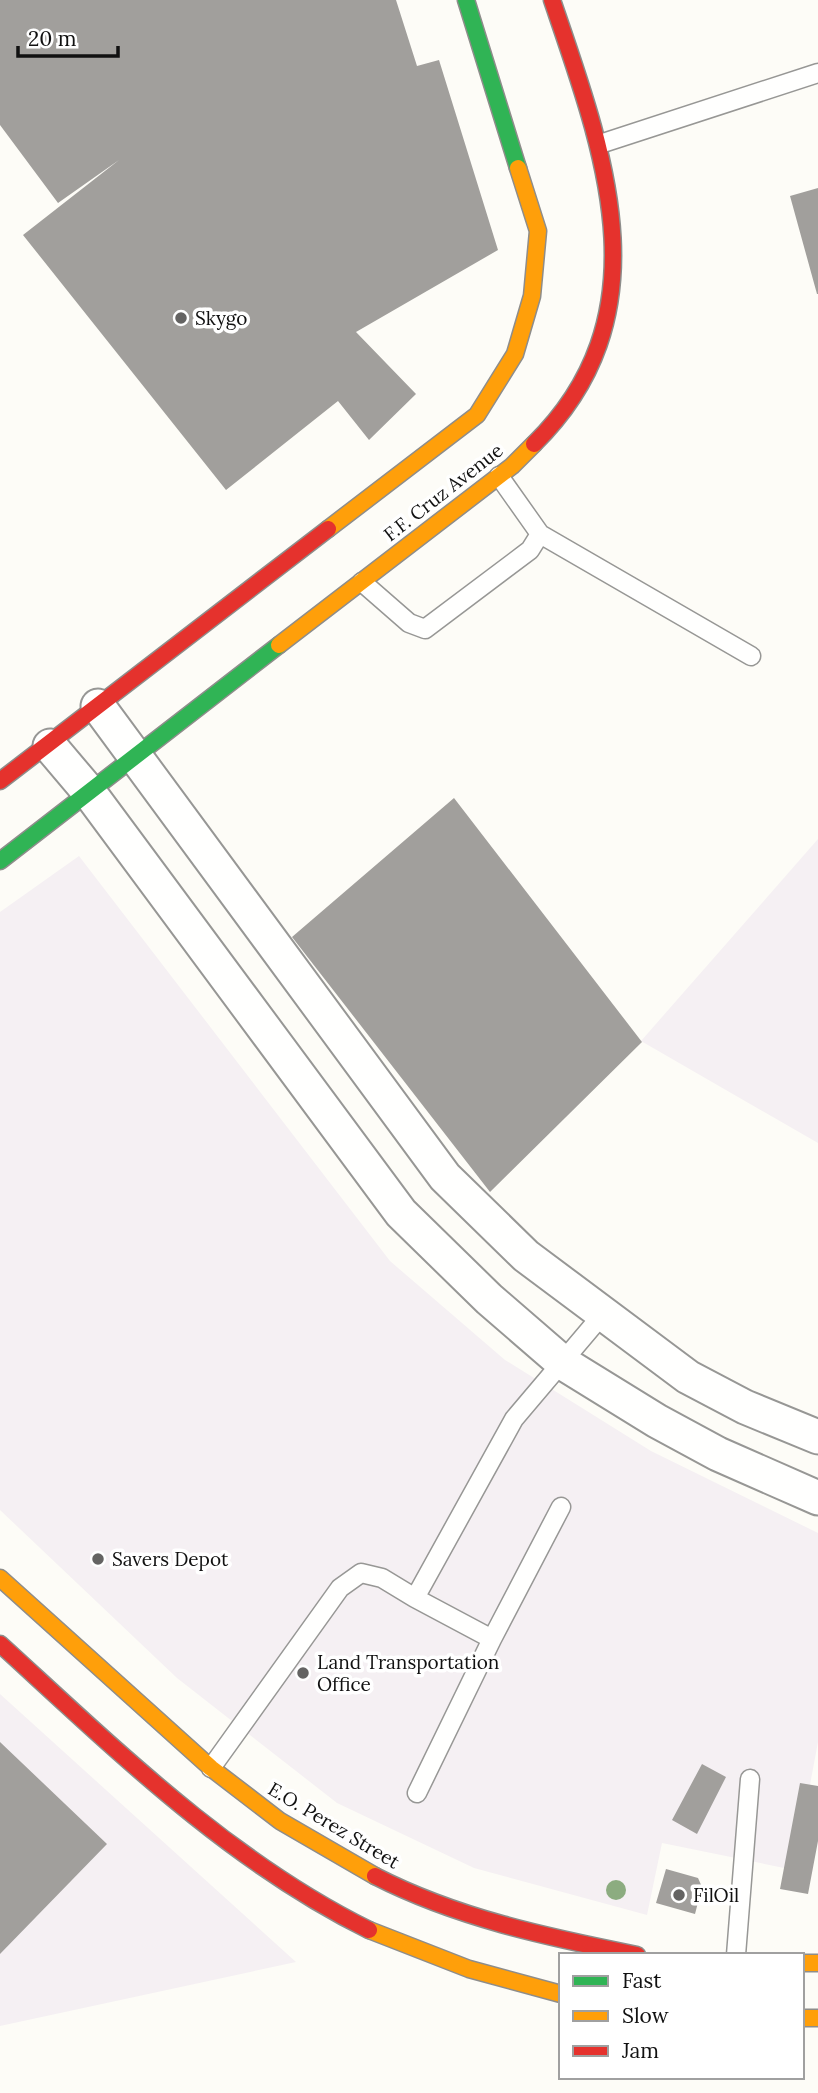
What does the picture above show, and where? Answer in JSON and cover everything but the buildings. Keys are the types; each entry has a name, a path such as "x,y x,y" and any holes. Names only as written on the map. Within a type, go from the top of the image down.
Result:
{"street":[{"name":"F.F. Cruz Avenue","path":"0,781 50,746 98,706 477,415 515,354 532,296 538,231 466,0"},
{"name":"F.F. Cruz Avenue","path":"0,861 512,466 573,400 609,324 617,246 600,144 552,0"},
{"path":"98,706 446,1177 527,1256 688,1377 745,1407 818,1437"},
{"path":"50,746 89,792 401,1213 489,1299 563,1363 657,1421 718,1454 818,1497"},
{"name":"E.O. Perez Street","path":"0,1578 111,1686 280,1821 349,1862 418,1898 533,1934 626,1953"},
{"path":"0,1644 85,1714 176,1803 322,1905 402,1945 524,1986 559,1994"}],"lane":[{"path":"600,144 818,73"},
{"path":"499,476 540,534 751,656"},
{"path":"362,582 409,623 425,629 530,550 540,534"},
{"path":"415,1598 514,1419 603,1315"},
{"path":"417,1793 492,1639 561,1507"},
{"path":"211,1768 340,1588 361,1573 382,1578 492,1639"},
{"path":"736,1953 750,1779"}],"shaded area":[{"path":"818,839 818,1143 641,1041"},
{"path":"79,856 390,1261 505,1360 651,1451 818,1533 818,1742 794,1870 662,1843 647,1915 474,1868 337,1803 177,1678 0,1510 0,912"},
{"path":"0,1694 296,1962 0,2026"}],"traffic: fast":[{"path":"466,0 518,168"},
{"path":"0,861 279,645"}],"traffic: slow":[{"path":"328,529 477,415 515,354 532,296 538,231 518,168"},
{"path":"279,645 512,466 534,444"},
{"path":"0,1578 211,1768 280,1821 375,1876"},
{"path":"369,1930 469,1969 559,1993"},
{"path":"804,1963 818,1963"},
{"path":"804,2018 818,2018"}],"traffic: jam":[{"path":"534,444 575,394 600,341 611,286 612,230 604,173 590,115 552,0"},
{"path":"0,781 328,529"},
{"path":"0,1644 130,1762 221,1837 268,1871 369,1930"},
{"path":"375,1876 406,1891 470,1915 627,1953"}],"place":[{"name":"Skygo","path":"181,318"},
{"name":"Savers Depot","path":"98,1559"},
{"name":"Land Transportation Office","path":"303,1673"},
{"name":"FilOil","path":"679,1895"}]}
